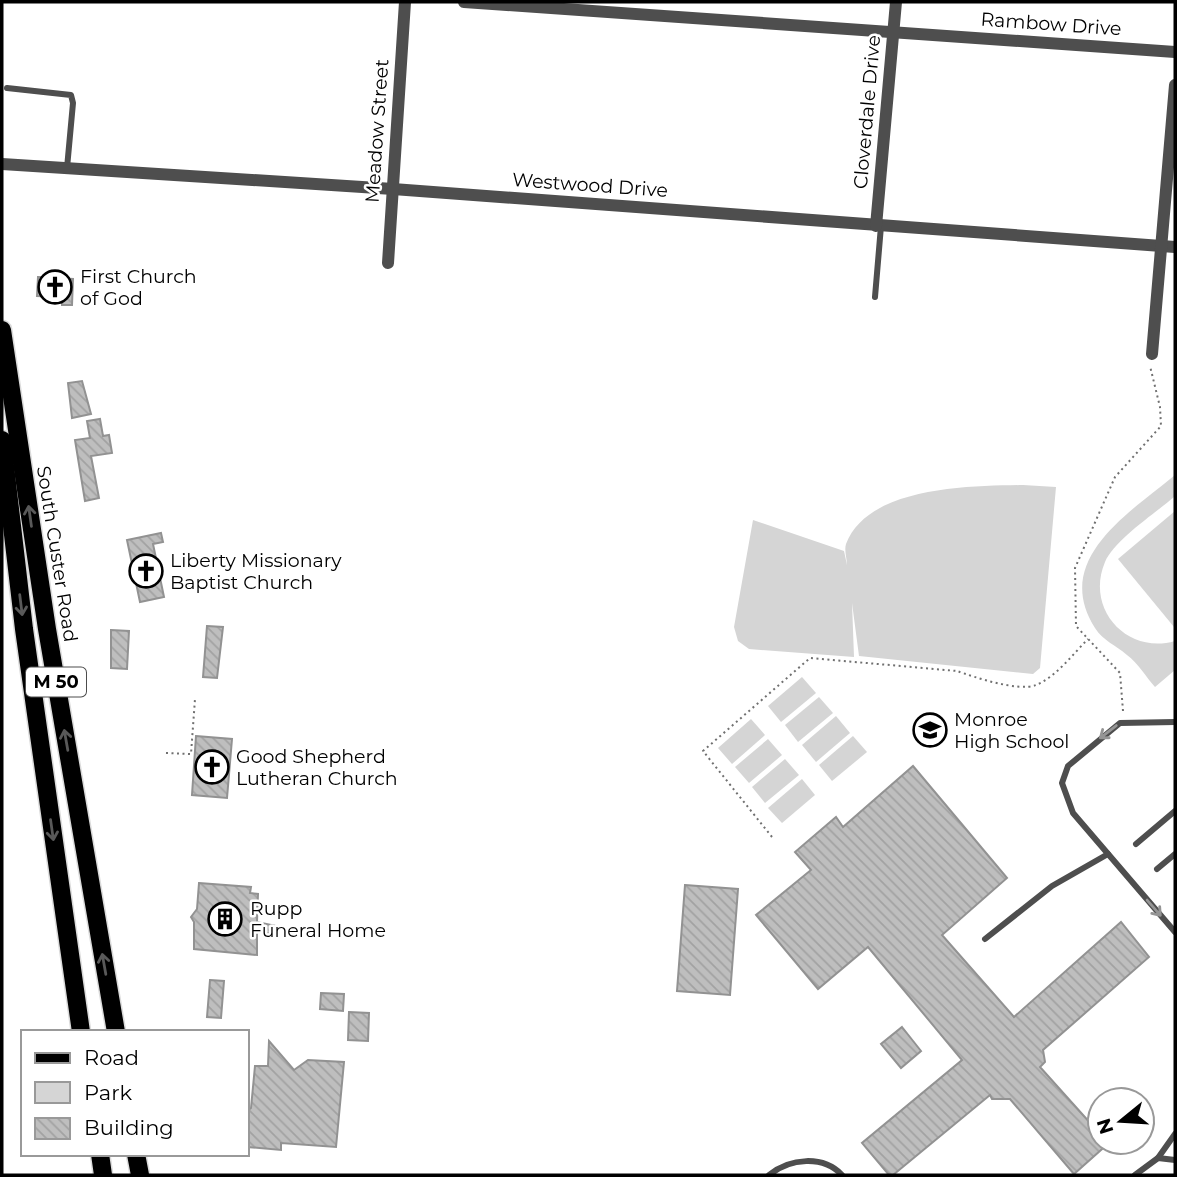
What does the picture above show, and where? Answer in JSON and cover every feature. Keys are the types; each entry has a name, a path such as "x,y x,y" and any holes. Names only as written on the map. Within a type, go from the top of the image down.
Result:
{"main road":[{"name":"South Custer Road","path":"2,330 47,629 116,1030"},
{"name":"South Custer Road","path":"2,440 24,629 81,1030"},
{"path":"100,1156 103,1175"},
{"path":"136,1156 140,1175"}],"street":[{"name":"Meadow Street","path":"388,263 405,2"},
{"name":"Rambow Drive","path":"464,2 1175,52"},
{"name":"Cloverdale Drive","path":"879,226 896,2"},
{"path":"1150,358 1175,85"},
{"name":"Westwood Drive","path":"2,164 393,189 1175,247"}],"lane":[{"path":"7,88 71,95 73,103 67,168"},
{"path":"875,297 879,226"},
{"path":"1174,722 1120,723 1069,765 1062,783 1068,805 1175,932"},
{"path":"1136,844 1175,811"},
{"path":"985,939 1052,886 1108,854"},
{"path":"1157,869 1175,854"},
{"path":"1135,1175 1158,1158 1175,1134"},
{"path":"1158,1158 1175,1160"},
{"path":"769,1175 795,1161 832,1166 842,1175"}],"path":[{"path":"1123,711 1120,673 1076,626 1075,568 1115,477 1161,426 1150,358"},
{"path":"772,837 703,751 810,658 957,671 968,677 1019,687 1036,685 1050,677 1088,639"},
{"path":"166,753 191,754 195,699"}],"green space":[{"path":"1175,475 1175,496 1117,544 1105,562 1100,579 1101,596 1106,611 1114,624 1126,635 1157,644 1175,641 1175,670 1155,687 1131,658 1106,640 1095,628 1084,603 1083,580 1089,559 1102,540 1119,521"},
{"path":"1023,485 1056,487 1040,668 1033,674 859,656 852,603 854,657 749,649 738,641 734,627 753,520 844,551 847,565 846,544 858,525 876,510 898,500 950,489"},
{"path":"1175,511 1175,626 1174,627 1118,559"},
{"path":"802,677 816,693 781,722 768,706"},
{"path":"819,697 833,713 798,742 785,725"},
{"path":"836,716 850,733 816,762 802,745"},
{"path":"751,719 765,735 732,764 718,748"},
{"path":"853,736 867,752 832,781 819,765"},
{"path":"768,739 782,755 749,783 735,767"},
{"path":"785,759 799,775 765,803 752,787"},
{"path":"802,779 815,795 782,823 768,808"}],"building":[{"name":"First Church of God","path":"38,277 73,279 72,305 62,305 62,297 37,296"},
{"path":"82,381 91,414 72,418 68,383"},
{"path":"100,419 103,436 109,435 112,453 91,456 99,498 85,501 75,440 90,438 87,421"},
{"name":"Liberty Missionary Baptist Church","path":"161,533 163,542 153,544 164,597 140,602 127,540"},
{"path":"207,626 223,627 217,678 203,677"},
{"path":"111,630 129,631 127,669 111,668"},
{"name":"Good Shepherd Lutheran Church","path":"196,736 232,739 227,798 192,795"},
{"path":"913,766 1007,878 942,935 1014,1017 1121,922 1149,957 1043,1050 1045,1062 1040,1067 1086,1118 1086,1156 1094,1156 1074,1174 1010,1099 992,1099 990,1095 893,1175 889,1175 862,1143 962,1060 868,947 818,989 756,915 811,870 795,852 836,817 843,827"},
{"name":"Rupp Funeral Home","path":"199,883 251,887 250,893 258,894 257,922 276,926 274,934 257,931 257,955 194,949 194,922 191,917 197,909"},
{"path":"685,885 738,889 730,995 677,991"},
{"path":"210,980 224,981 221,1018 207,1017"},
{"path":"321,993 344,994 343,1011 320,1009"},
{"path":"349,1012 369,1013 368,1041 348,1040"},
{"path":"902,1027 921,1051 901,1068 881,1044"},
{"path":"269,1041 294,1070 308,1060 344,1062 336,1147 281,1143 281,1150 248,1147 248,1110 251,1108 255,1066 268,1066"}],"place":[{"name":"First Church of God","path":"55,287"},
{"name":"Liberty Missionary Baptist Church","path":"146,571"},
{"name":"Monroe High School","path":"930,730"},
{"name":"Good Shepherd Lutheran Church","path":"212,767"},
{"name":"Rupp Funeral Home","path":"225,919"}]}
